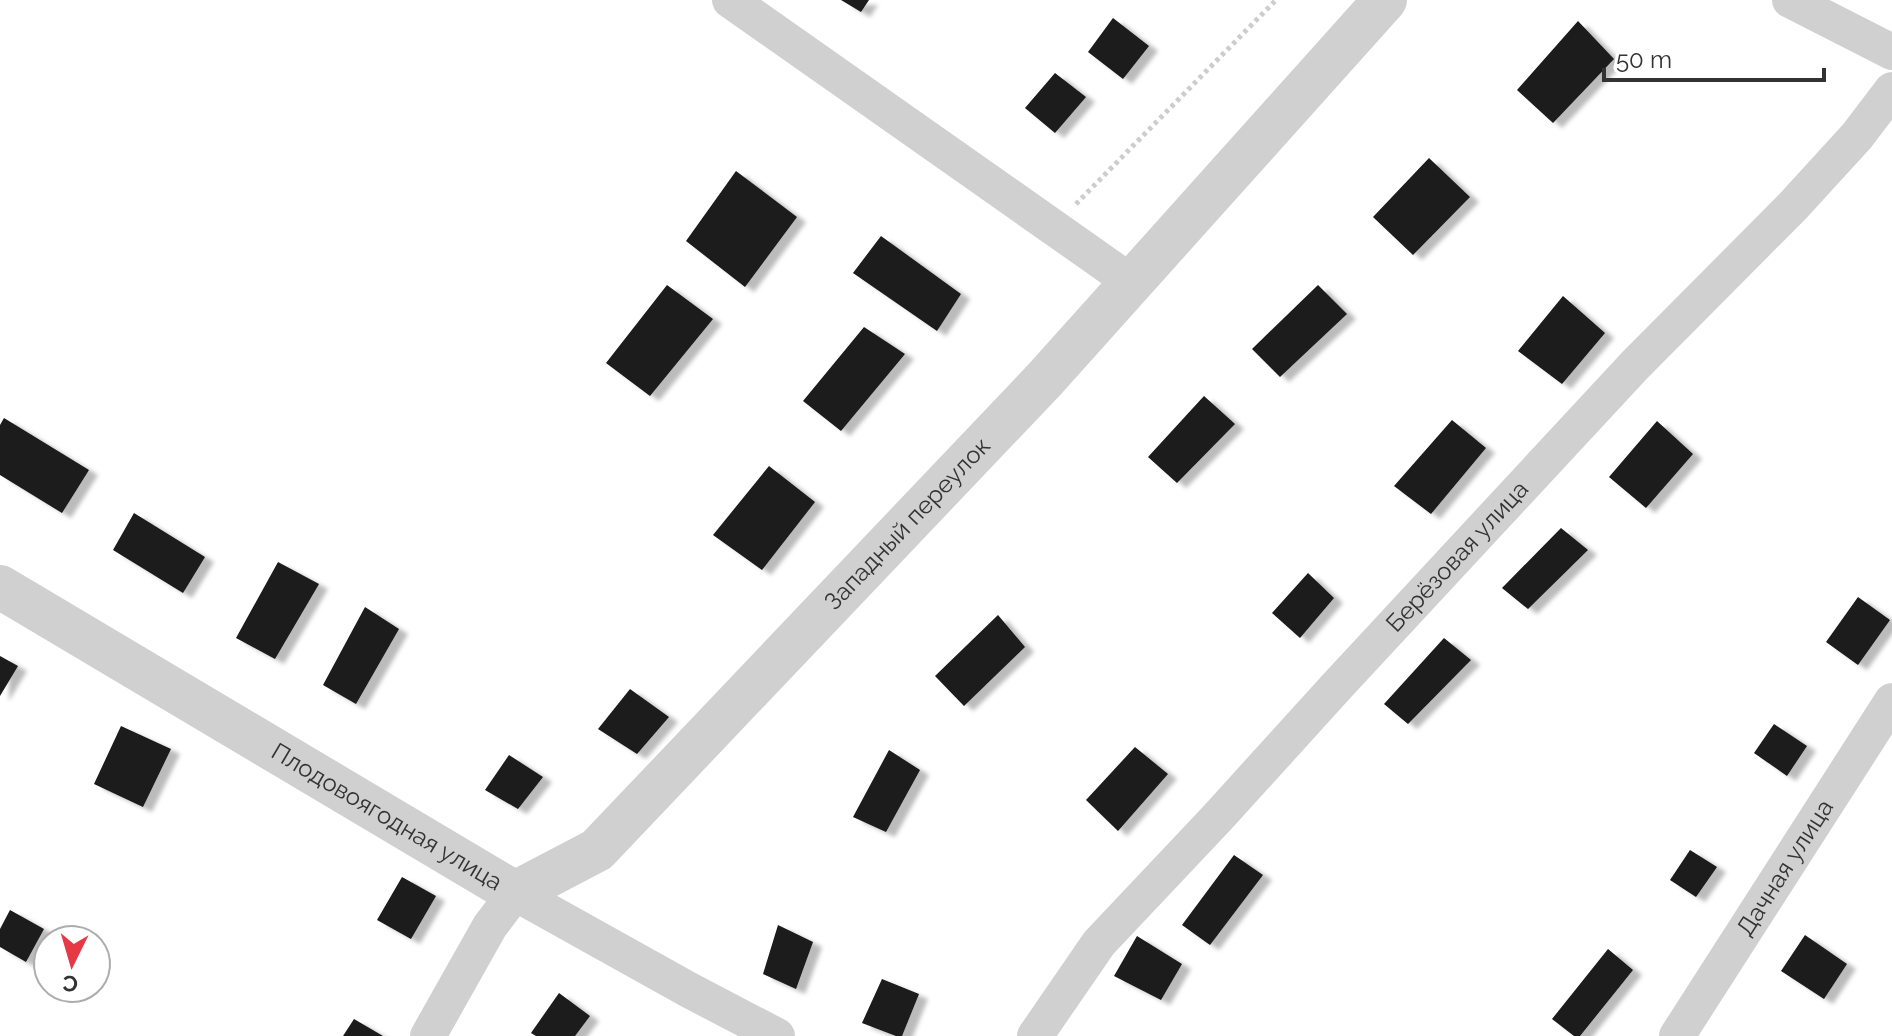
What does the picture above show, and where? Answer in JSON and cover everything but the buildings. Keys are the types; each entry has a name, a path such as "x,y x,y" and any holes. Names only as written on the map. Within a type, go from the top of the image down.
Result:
{"street":[{"path":"730,0 1131,282"},
{"name":"Западный переулок","path":"428,1036 490,926 515,893 597,850 1045,379 1385,0"},
{"path":"1790,0 1892,52"},
{"name":"Берёзовая улица","path":"1035,1036 1099,943 1635,365 1793,206 1857,136 1892,90"},
{"name":"Плодовоягодная улица","path":"0,587 515,893 777,1036"},
{"name":"Дачная улица","path":"1677,1036 1892,701"}],"path":[{"path":"1052,227 1276,0"}]}
